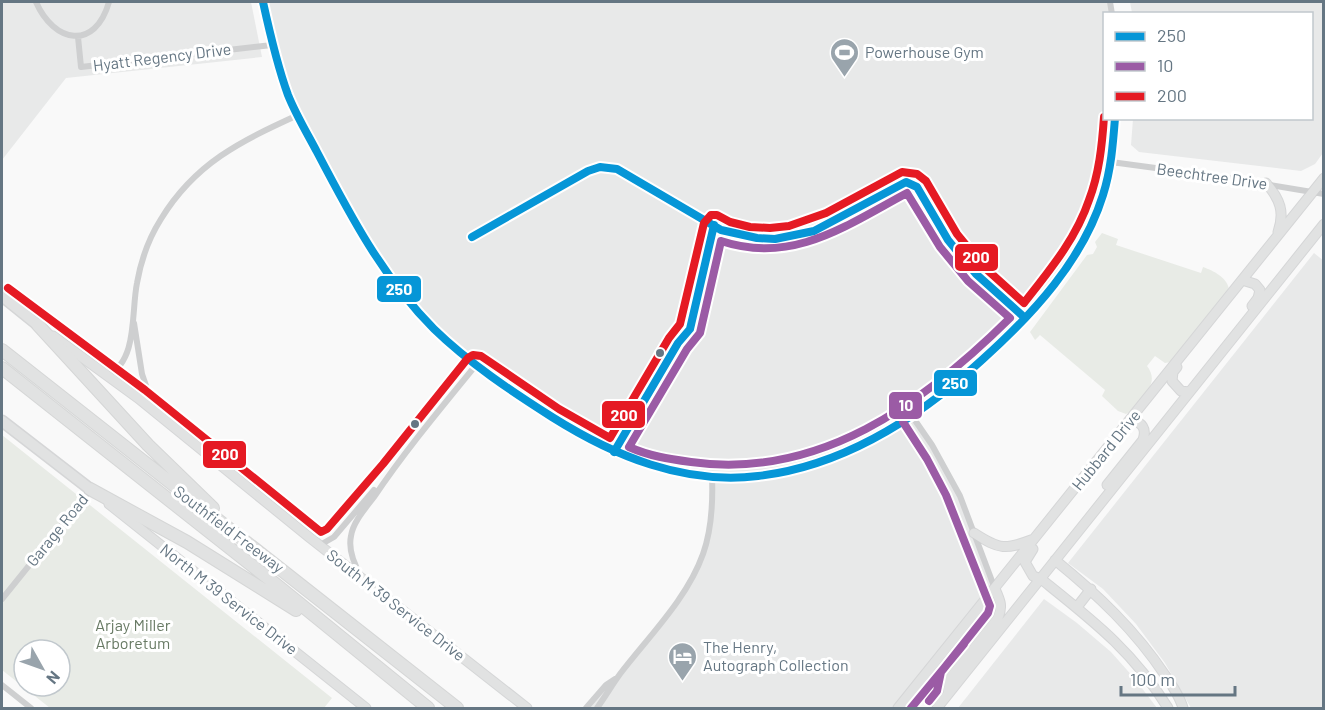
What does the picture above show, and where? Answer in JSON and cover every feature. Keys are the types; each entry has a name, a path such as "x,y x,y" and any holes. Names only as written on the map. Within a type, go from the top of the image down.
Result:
{"highway":[{"path":"38,325 148,445 253,546"},
{"name":"Southfield Freeway","path":"2,350 457,708"},
{"name":"Southfield Freeway","path":"2,368 428,708"},
{"path":"90,489 233,569 362,656"}],"main road":[{"path":"2,296 38,325"},
{"path":"2,421 90,489"}],"street":[{"name":"Hyatt Regency Drive","path":"36,2 51,26 68,36 78,37 92,30 99,23 109,2"},
{"path":"263,2 272,45 287,93 351,218 399,290 430,326 476,364 553,418 608,450 661,469 712,476 758,476 814,464 862,444 912,416 947,390 991,353 1025,318 1079,249 1100,205 1111,162 1115,120"},
{"name":"Hyatt Regency Drive","path":"78,37 81,67 272,45"},
{"path":"108,375 120,366 127,354 136,285 146,251 160,220 180,192 201,170 226,151 298,115"},
{"name":"Beechtree Drive","path":"1111,162 1266,183 1312,192"},
{"name":"Hubbard Drive","path":"898,708 1323,178"},
{"path":"1266,183 1277,196 1281,206 1281,222 1276,238"},
{"path":"1312,192 1323,194"},
{"name":"Hubbard Drive","path":"937,708 1323,224"},
{"path":"1219,354 1223,342 1258,298 1260,290 1255,284 1242,280"},
{"path":"133,316 142,374 155,412"},
{"name":"South M 39 Service Drive","path":"38,325 108,375 527,708"},
{"path":"1189,392 1180,391 1174,385 1173,372 1194,345 1199,332"},
{"path":"320,545 334,537 391,471 476,364"},
{"path":"912,416 948,472 1001,601 998,618 950,678 947,696"},
{"path":"1096,508 1100,494 1143,440 1144,426 1131,419"},
{"path":"363,579 355,565 350,544 351,534 355,524 391,471"},
{"path":"1086,475 1078,492 1028,555 1025,562 1033,576 1041,579 1113,638 1140,668 1168,708"},
{"path":"597,708 617,677 686,590 699,564 708,539 711,520 712,476"},
{"name":"Garage Road","path":"2,598 90,489"},
{"name":"North M 39 Service Drive","path":"90,489 366,708"},
{"path":"974,533 992,545 1002,548 1034,539"},
{"path":"1055,560 1091,589 1137,637 1169,681 1183,708"},
{"path":"1077,607 1091,589"},
{"path":"1113,638 1126,642 1137,637"},
{"path":"1140,668 1154,659"},
{"path":"586,708 606,685 617,677"},
{"path":"2,685 31,708"}],"shaded area":[{"path":"2,2 251,2 262,57 66,78 2,160"},
{"path":"263,2 1110,2 1112,12 1103,12 1103,120 1115,120 1100,205 1066,266 1007,338 913,416 948,473 995,589 898,708 586,708 617,677 686,589 708,539 712,477 687,474 608,450 501,384 430,326 372,252 287,93"},
{"path":"1130,2 1323,2 1323,153 1315,164 1301,171 1139,152 1131,145 1133,120 1313,120 1313,12 1132,12"},
{"path":"1314,253 1324,261 1323,708 1191,708 1165,663 1136,624 1103,589 1068,563"},
{"path":"1044,599 1111,652 1157,708 958,708"}],"green space":[{"path":"1102,233 1118,239 1116,245 1201,273 1203,267 1223,279 1229,290 1171,362 1165,363 1155,356 1147,366 1152,375 1149,388 1134,408 1126,414 1118,411 1102,396 1105,390 1040,335 1035,340 1030,332 1087,255 1093,254 1097,247 1095,242"},
{"name":"Arjay Miller Arboretum","path":"2,435 332,698 324,708 50,708 37,698 72,698 72,638 12,638 12,678 2,670"}],"transit line":[{"name":"250","path":"263,2 280,72 294,110 342,199 383,267 434,329 476,365 521,397 576,431 600,444 650,464 677,472 703,476 730,478 758,476 821,462 880,436 959,380 1002,342 1038,304 1083,242 1106,186 1115,120"},
{"name":"200","path":"8,288 145,390 321,532 327,529 383,464 468,358 473,355 481,356 559,409 610,438 669,338 680,324 704,223 711,215 750,227 789,226 826,213 902,172 917,174 926,181 957,234 984,267 1024,303 1061,254 1084,214 1098,170 1104,120"},
{"name":"250","path":"472,237 588,171 600,167 617,169 721,230 757,238 775,239 814,231 906,182 917,187 948,240 976,274 1025,318"},
{"name":"10","path":"907,193 940,247 968,281 1010,318 977,350 905,406 866,429 825,447 783,459 738,465 691,462 652,455 629,447 687,349 700,333 721,241 747,247 772,248 796,245 841,229 907,193"},
{"name":"250","path":"614,452 678,343 690,329 714,225"},
{"name":"10","path":"903,422 927,459 946,495 990,606 988,613 941,672 937,691 929,701"},
{"name":"10","path":"911,708 964,644"}],"place":[{"name":"Powerhouse Gym","path":"844,78"},
{"name":"The Henry, Autograph Collection","path":"682,682"}]}
